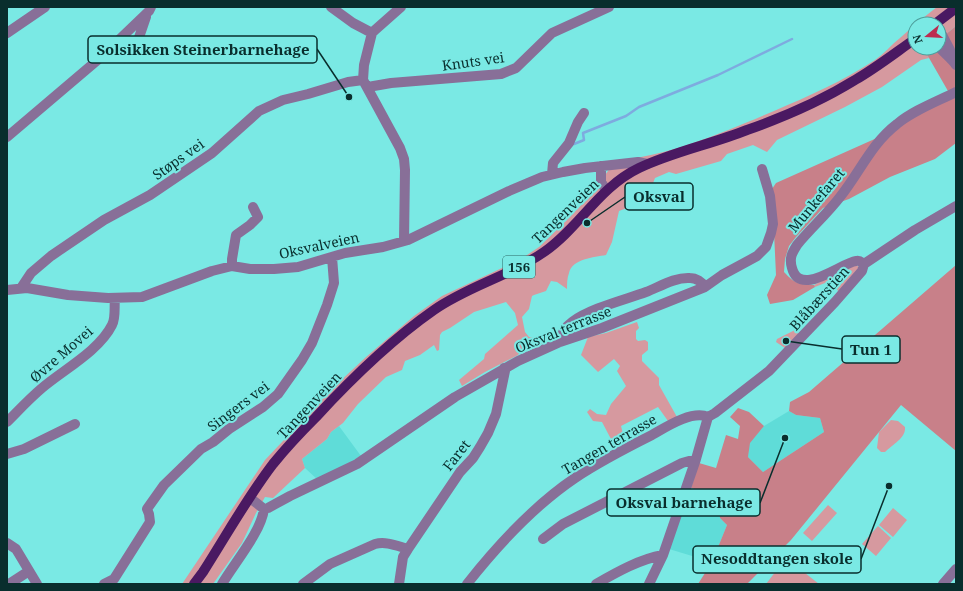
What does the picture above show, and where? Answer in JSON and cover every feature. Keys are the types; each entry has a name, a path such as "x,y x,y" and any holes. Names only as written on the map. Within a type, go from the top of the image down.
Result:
{"main road":[{"path":"947,16 956,8"},
{"name":"Tangenveien","path":"194,584 250,498 275,462 291,443 347,384 384,349 443,304 469,290 513,270 542,254 569,231 606,190 624,177 647,164 746,131 817,100 855,80 907,44"}],"street":[{"path":"7,33 45,7"},
{"path":"331,7 353,23 372,33"},
{"path":"401,7 372,33 364,65 366,83 378,110 400,148 404,159 404,241"},
{"name":"Knuts vei","path":"366,83 391,83 501,74 516,68 552,33 609,7"},
{"path":"134,52 150,9"},
{"path":"7,138 100,58 150,9"},
{"path":"947,45 953,61"},
{"name":"Støps vei","path":"21,288 31,273 51,256 104,220 150,195 212,152 259,111 284,100 348,82 366,83"},
{"name":"Munkefaret","path":"864,264 861,261 856,261 844,265 816,279 804,279 798,278 795,275 790,259 791,253 797,245 840,197 852,181 868,154 884,135 916,112 956,92"},
{"path":"552,174 553,162 569,143 578,122 584,113"},
{"name":"Oksvalveien","path":"7,290 21,288 115,298 142,297 212,271 232,266 250,269 298,268 346,253 404,241 422,234 509,191 552,174 638,162 647,164"},
{"path":"601,166 601,182 606,190"},
{"name":"Oksval terrasse","path":"264,509 357,464 455,397 504,368 560,342 602,328 705,287 722,275 750,260 766,247 771,233 772,215 770,196 762,169"},
{"name":"Blåbærstien","path":"708,417 715,414 770,371 835,302 862,271 864,264 956,206"},
{"path":"232,266 236,235 258,217 253,207"},
{"name":"Singers vei","path":"104,584 114,579 150,522 147,509 164,485 201,449 263,407 278,394 302,360 312,343 334,283 332,257"},
{"path":"560,342 561,336 570,323 605,306 667,283 685,278 694,279 705,287"},
{"name":"Øvre Movei","path":"7,422 42,388 87,353 102,338 112,325 115,298"},
{"name":"Faret","path":"399,584 403,557 460,472 473,458 486,437 498,407 503,385 504,368"},
{"name":"Tangen terrasse","path":"467,584 499,545 535,510 574,478 615,454 673,424 695,415 703,415 708,417"},
{"path":"649,584 663,555 696,459 708,417"},
{"path":"7,454 31,446 75,424"},
{"path":"543,539 563,524 682,463 696,459"},
{"path":"222,584 260,524 264,509 250,498"},
{"path":"7,543 16,549 37,584"},
{"path":"303,584 333,562 375,544 390,544 408,549"},
{"path":"596,584 626,568 656,556 663,555"},
{"path":"943,584 956,569"},
{"path":"9,584 28,571"}],"shaded area":[{"path":"937,7 956,7 956,26 947,33 947,16 926,16"},
{"path":"956,26 956,143 935,159 890,177 849,199 823,208 789,246 785,259 784,272 791,279 798,283 814,285 815,287 793,300 770,304 767,295 776,275 772,189 776,183 897,129 908,120 952,98 928,56 947,56 947,33"},
{"path":"907,32 907,56 928,56 929,58 921,60 882,87 845,107 777,140 767,152 753,145 727,154 721,161 676,174 669,172 655,178 646,201 619,211 612,242 606,255 584,260 574,265 568,275 567,289 557,282 551,281 546,291 532,296 529,309 522,317 525,332 529,337 546,340 544,343 520,352 518,355 462,386 459,380 484,359 485,354 518,325 515,313 506,302 474,312 442,332 440,335 439,350 437,351 434,345 420,355 405,361 402,370 386,377 358,404 343,423 331,432 327,439 302,459 305,468 273,498 265,497 242,543 213,584 182,584 265,460 335,386 414,316 442,296 521,259 539,247 589,197 616,160 656,154 696,142 800,100 863,68"},
{"path":"853,264 859,268 839,292 830,281 815,287 814,285"},
{"path":"956,265 956,451 901,405 791,540 747,584 698,584 712,562 727,525 720,518 718,503 708,493 691,488 699,463 716,468 726,435 738,439 740,426 730,417 738,408 749,412 764,426 750,443 748,457 763,472 824,432 820,418 796,415 789,411 790,402 809,392"},
{"path":"637,322 639,328 636,331 636,339 638,341 645,340 648,342 648,350 642,355 642,361 659,378 659,385 677,417 668,421 658,407 621,426 623,434 612,441 602,422 593,421 587,412 590,409 597,414 606,415 611,404 626,386 617,371 620,366 614,359 598,372 581,355 588,337 606,333"},
{"path":"795,330 799,335 788,350 776,342 777,339"},
{"path":"789,411 796,415 820,418 824,432 763,472 748,457 749,443 764,426"},
{"path":"891,420 898,421 905,427 905,431 898,441 885,452 881,452 877,448 879,432"},
{"path":"339,426 361,456 318,480 305,468 302,459 327,439 331,432"},
{"path":"691,488 708,493 718,503 720,518 727,525 712,562 669,549"},
{"path":"828,505 837,513 812,541 803,533"},
{"path":"893,508 907,520 893,537 879,525"},
{"path":"878,526 891,538 876,556 862,544"},
{"path":"786,558 819,584 766,584"}],"waterway":[{"path":"574,144 584,140 583,133 626,116 639,107 718,75 792,39"}],"place":[{"name":"Solsikken Steinerbarnehage","path":"349,97"},
{"name":"Oksval","path":"587,223"},
{"name":"Tun 1","path":"786,341"},
{"name":"Oksval barnehage","path":"785,438"},
{"name":"Nesoddtangen skole","path":"889,486"}]}
